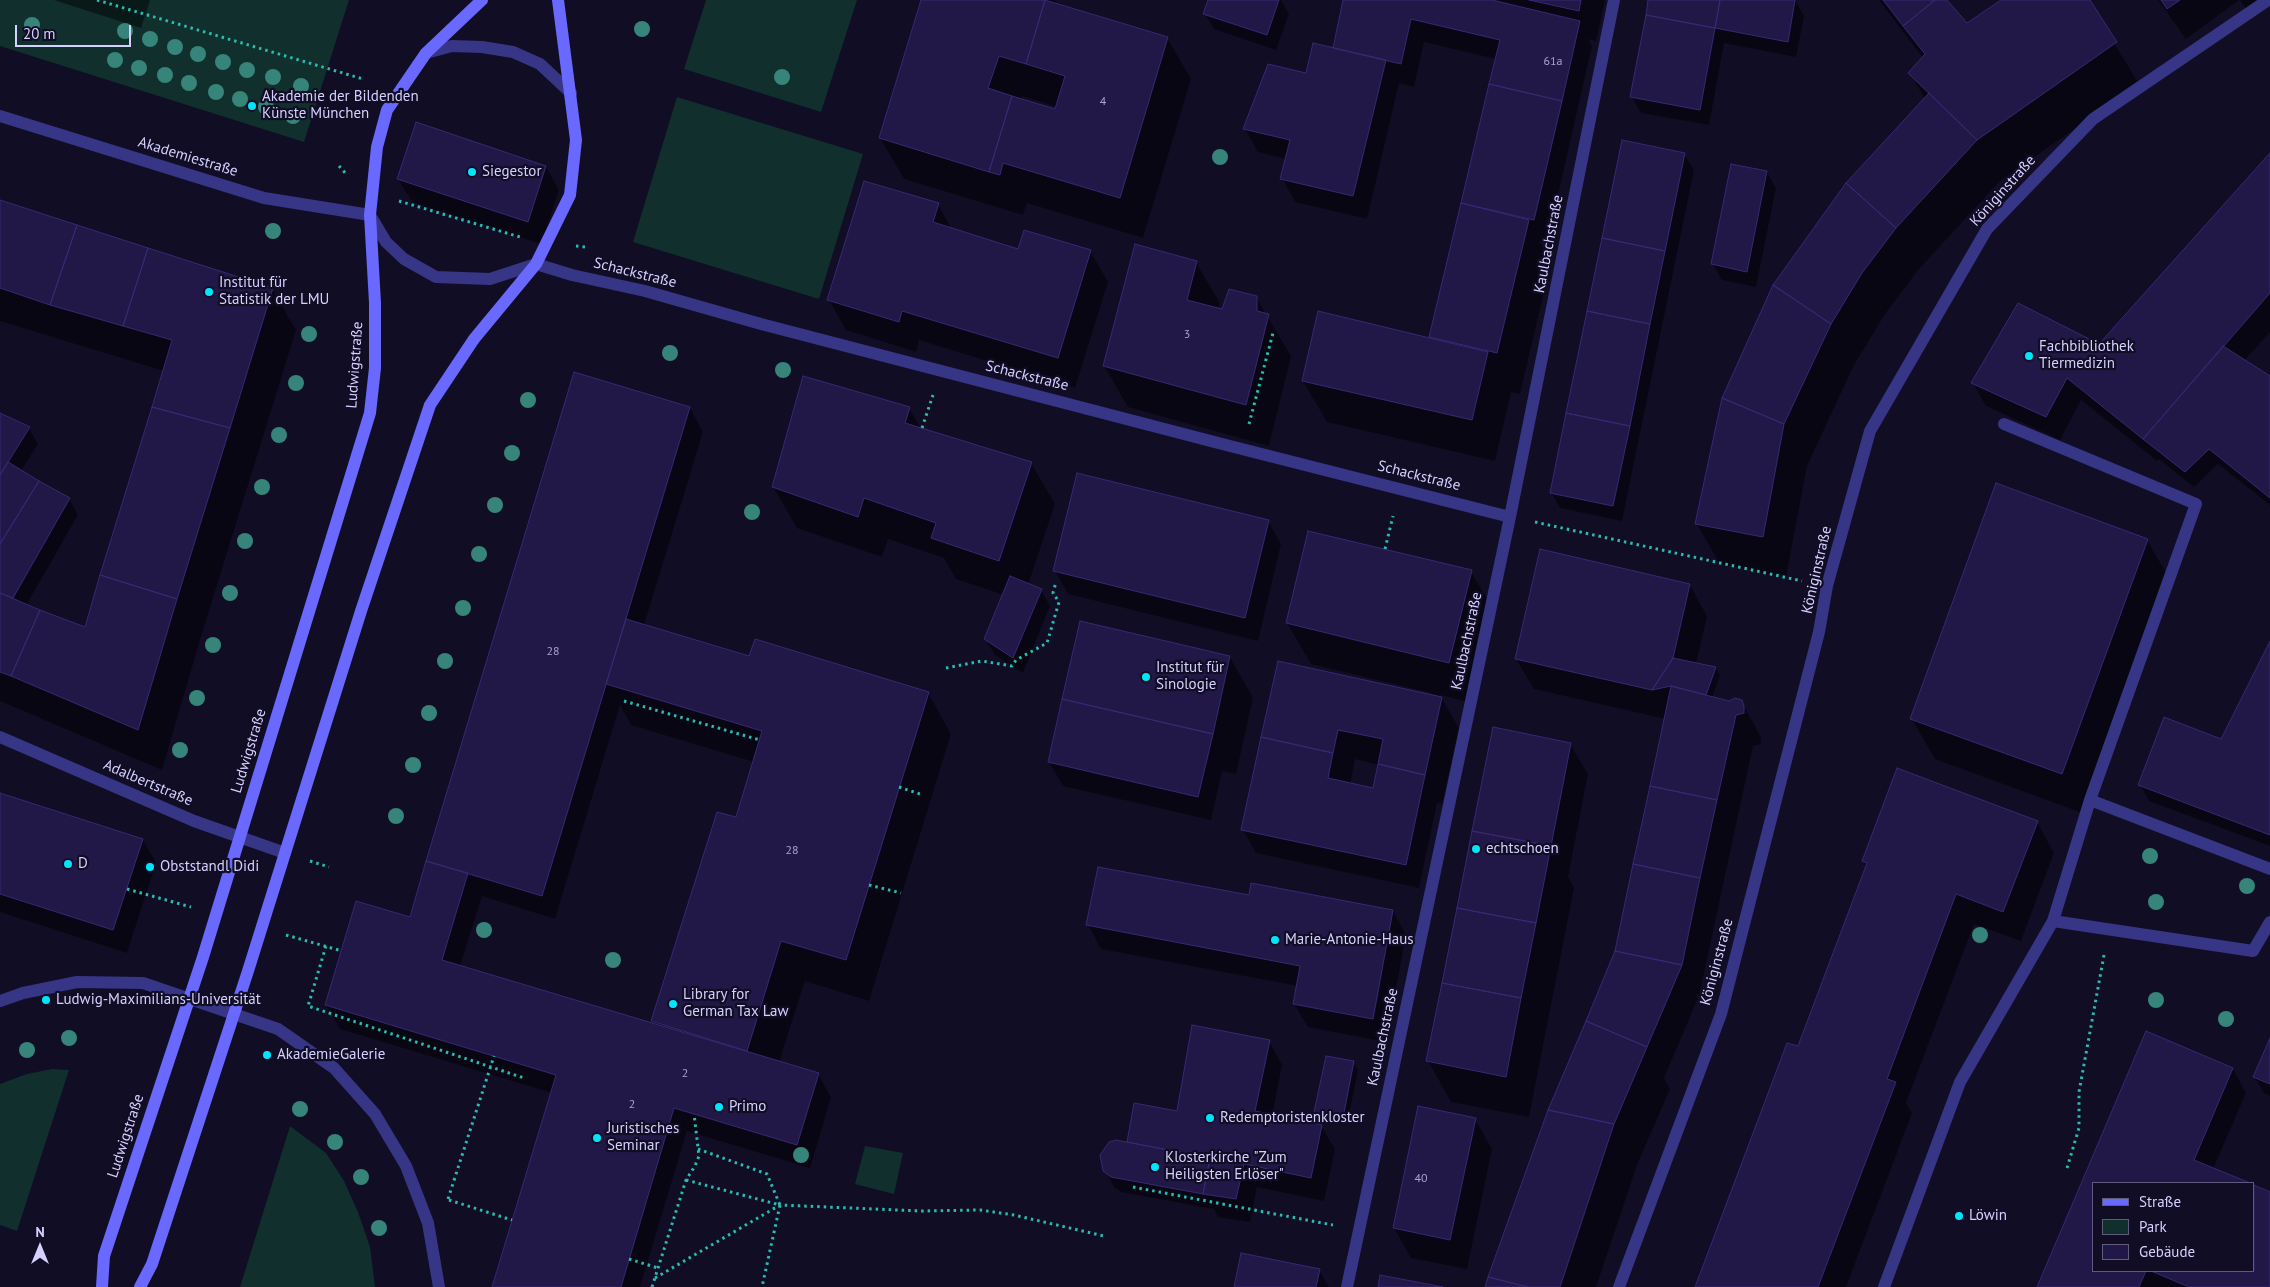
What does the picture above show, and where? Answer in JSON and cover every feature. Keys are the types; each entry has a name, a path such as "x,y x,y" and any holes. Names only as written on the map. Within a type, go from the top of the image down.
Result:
{"main road":[{"name":"Ludwigstraße","path":"102,1287 104,1256 190,997 370,413 375,368 375,304 370,215 377,147 387,110 426,53 482,0"},
{"path":"140,1287 152,1264 361,611 430,405 474,338 536,264 570,195 576,140 558,0"}],"street":[{"name":"Kaulbachstraße","path":"1346,1287 1510,516 1614,0"},
{"name":"Königinstraße","path":"1619,1287 1721,1014 1819,632 1827,586 1870,432 1987,229 2093,119 2268,0"},
{"path":"426,53 452,46 482,47 513,52 540,64 571,93"},
{"name":"Akademiestraße","path":"0,116 264,198 370,215"},
{"path":"370,215 386,242 392,248 404,259 436,278 490,279 536,264"},
{"name":"Schackstraße","path":"536,264 572,275 645,291 940,371 1510,516"},
{"path":"1884,1287 1960,1082 2053,921 2090,800 2196,504 2004,424"},
{"name":"Adalbertstraße","path":"0,737 194,821 285,853"},
{"path":"2090,800 2270,869"},
{"path":"2053,921 2253,951 2270,922"},
{"path":"0,1001 24,993 77,982 143,983 190,997 278,1028 334,1068 375,1114 406,1166 428,1224 439,1287"}],"path":[{"path":"97,0 364,79"},
{"path":"397,200 516,236"},
{"path":"1243,449 1273,333"},
{"path":"922,428 940,371"},
{"path":"1385,549 1400,488"},
{"path":"1510,516 1827,586"},
{"path":"946,668 982,662 1012,666 1016,660 1047,643 1059,602 1054,593 1056,582"},
{"path":"624,701 760,740"},
{"path":"899,787 924,795"},
{"path":"869,885 901,893"},
{"path":"127,889 172,902"},
{"path":"2067,1168 2079,1128 2082,1075 2098,996 2108,929"},
{"path":"306,940 342,951"},
{"path":"326,946 308,1006 524,1078"},
{"path":"428,1224 442,1219 494,1056"},
{"path":"652,1287 686,1180 699,1156 694,1114"},
{"path":"698,1149 767,1174 780,1205 762,1287"},
{"path":"686,1180 780,1205 921,1211 980,1210 1014,1215 1104,1236"},
{"path":"1133,1187 1359,1229"},
{"path":"448,1199 512,1220"},
{"path":"655,1278 780,1205"},
{"path":"629,1258 658,1268"}],"green space":[{"name":"Akademie der Bildenden Künste München","path":"0,0 349,0 304,142 0,46"},
{"path":"706,0 857,0 821,112 684,69"},
{"path":"677,97 863,154 819,299 633,242"},
{"path":"52,1069 69,1070 17,1231 0,1225 0,1084 27,1074"},
{"path":"290,1126 326,1153 344,1181 358,1212 370,1247 375,1287 240,1287"},
{"path":"865,1146 903,1153 894,1194 855,1184"}],"building":[{"path":"921,0 1045,0 1026,64 999,56 988,88 1012,96 989,172 879,138"},
{"path":"1045,0 1168,37 1120,198 1003,163 1000,175 989,172 1012,96 1055,109 1065,76 1026,64"},
{"path":"1208,0 1279,0 1267,35 1203,14"},
{"path":"1343,0 1492,0 1580,21 1562,101 1489,84 1500,40 1411,19 1401,64 1333,48"},
{"path":"1529,0 1581,0 1579,11"},
{"path":"1648,0 1720,0 1715,28 1646,15"},
{"path":"1720,0 1795,0 1788,42 1715,28"},
{"path":"1883,0 1935,0 1903,26"},
{"path":"1935,0 1947,0 1967,23 2001,0 2090,0 2117,42 1977,140 1908,73 1925,54 1903,26"},
{"path":"2161,0 2180,0 2167,9"},
{"path":"1646,15 1715,28 1700,110 1630,97"},
{"path":"1313,43 1386,60 1353,196 1280,179 1290,140 1243,129 1268,64 1306,73"},
{"path":"1489,84 1562,101 1534,220 1461,203"},
{"path":"1929,93 1977,140 1896,228 1846,183"},
{"name":"Siegestor","path":"416,122 546,166 528,222 397,179"},
{"path":"1622,140 1685,153 1665,251 1602,238"},
{"path":"2270,153 2270,293 2143,439 2067,378 2046,417 1971,383 2018,303 2099,344"},
{"path":"1731,164 1767,171 1747,272 1711,264"},
{"path":"864,181 939,203 933,222 1018,249 1024,230 1091,250 1058,358 902,311 899,322 827,300"},
{"path":"1846,183 1896,228 1862,273 1831,324 1773,285"},
{"path":"0,200 77,225 50,305 0,288"},
{"path":"1461,203 1529,220 1497,353 1429,337"},
{"path":"77,225 148,248 123,326 50,305"},
{"path":"1602,238 1665,251 1650,324 1587,311"},
{"path":"1135,244 1197,261 1187,300 1222,309 1229,289 1257,296 1257,311 1269,314 1246,405 1103,366"},
{"path":"148,248 273,288 230,428 152,407 172,340 123,326"},
{"path":"1773,285 1831,324 1784,424 1722,398"},
{"path":"1318,311 1488,352 1472,420 1302,381"},
{"path":"1587,311 1650,324 1630,426 1566,413"},
{"path":"2223,346 2270,376 2270,498 2209,449 2185,472 2143,439"},
{"path":"574,372 690,407 542,896 426,861"},
{"path":"803,376 910,407 905,423 1032,462 999,561 931,538 936,523 864,498 858,517 772,487"},
{"path":"1722,398 1784,424 1763,537 1695,524"},
{"path":"152,407 230,428 177,599 100,575"},
{"path":"0,413 30,427 0,475"},
{"path":"1566,413 1630,426 1613,506 1550,493"},
{"path":"8,462 39,481 0,544 0,475"},
{"path":"1077,473 1269,520 1245,618 1053,571"},
{"path":"39,481 70,498 13,598 0,593 0,544"},
{"path":"1996,483 2148,539 2062,774 1910,719"},
{"path":"1308,531 1472,570 1449,663 1286,623"},
{"path":"1540,549 1690,584 1673,658 1652,690 1515,659"},
{"path":"100,575 177,599 138,730 11,676 40,610 85,627"},
{"path":"1010,576 1042,589 1013,658 984,639"},
{"path":"0,593 40,610 11,676 0,672"},
{"path":"626,619 749,656 755,639 929,692 846,960 781,941 747,1051 651,1021 717,812 736,817 762,731 606,684"},
{"name":"Institut für Sinologie","path":"1080,621 1230,656 1213,734 1062,699"},
{"path":"2270,641 2270,835 2138,785 2164,717 2221,739"},
{"path":"1673,658 1716,667 1706,695 1671,686 1652,690"},
{"path":"1278,661 1442,697 1425,775 1378,764 1383,739 1338,730 1333,753 1261,737"},
{"path":"1671,686 1729,701 1735,698 1742,700 1744,713 1736,715 1717,800 1650,786"},
{"path":"1062,699 1213,734 1198,797 1048,762"},
{"path":"1493,727 1571,743 1551,846 1472,831"},
{"path":"1261,737 1333,753 1328,778 1373,788 1378,764 1425,775 1406,865 1241,830"},
{"path":"1897,768 2038,821 2003,912 1956,894 1887,1079 1896,1082 1818,1287 1695,1287 1787,1043 1798,1046 1867,863 1862,861"},
{"path":"1650,786 1717,800 1700,878 1633,864"},
{"name":"D","path":"0,793 143,839 113,930 0,894"},
{"path":"1472,831 1551,846 1536,923 1457,908"},
{"name":"Juristisches Seminar","path":"426,861 468,873 442,960 819,1073 797,1145 674,1108 621,1287 492,1287 556,1075 325,1005 356,901 410,917"},
{"path":"1633,864 1700,878 1682,965 1615,951"},
{"name":"Marie-Antonie-Haus","path":"1098,867 1249,895 1251,883 1393,910 1373,1019 1293,1004 1300,966 1086,925"},
{"path":"1457,908 1536,923 1521,998 1442,983"},
{"path":"1615,951 1682,965 1647,1047 1586,1021"},
{"path":"1442,983 1521,998 1506,1077 1426,1061"},
{"path":"1586,1021 1647,1047 1614,1124 1548,1110"},
{"name":"Redemptoristenkloster","path":"1192,1025 1270,1040 1255,1111 1322,1125 1311,1178 1244,1164 1236,1199 1203,1194 1210,1158 1127,1142 1134,1103 1177,1111"},
{"path":"2146,1031 2233,1068 2194,1160 2248,1182 2092,1182 2092,1272 2146,1272 2139,1287 2037,1287"},
{"path":"2270,1038 2270,1084 2253,1077"},
{"path":"1326,1056 1354,1061 1343,1118 1314,1112"},
{"path":"1418,1106 1476,1118 1450,1240 1393,1228"},
{"path":"1548,1110 1614,1124 1560,1287 1528,1287 1488,1277"},
{"name":"Klosterkirche \"Zum Heiligsten Erlöser\"","path":"1116,1140 1210,1158 1203,1194 1111,1177 1103,1171 1100,1155 1109,1142"},
{"path":"2255,1185 2270,1192 2270,1287 2189,1287 2153,1272 2255,1272"},
{"path":"1241,1253 1320,1269 1316,1287 1234,1287"},
{"path":"1380,1275 1443,1287 1378,1287"},
{"path":"1488,1277 1528,1287 1485,1287"}],"place":[{"name":"Akademie der Bildenden Künste München","path":"252,106"},
{"name":"Siegestor","path":"472,172"},
{"name":"Institut für Statistik der LMU","path":"209,292"},
{"name":"Fachbibliothek Tiermedizin","path":"2029,356"},
{"name":"Institut für Sinologie","path":"1146,677"},
{"name":"echtschoen","path":"1476,849"},
{"name":"D","path":"68,864"},
{"name":"Obststandl Didi","path":"150,867"},
{"name":"Marie-Antonie-Haus","path":"1275,940"},
{"name":"Ludwig-Maximilians-Universität","path":"46,1000"},
{"name":"Library for German Tax Law","path":"673,1004"},
{"name":"AkademieGalerie","path":"267,1055"},
{"name":"Primo","path":"719,1107"},
{"name":"Redemptoristenkloster","path":"1210,1118"},
{"name":"Juristisches Seminar","path":"597,1138"},
{"name":"Klosterkirche \"Zum Heiligsten Erlöser\"","path":"1155,1167"},
{"name":"Löwin","path":"1959,1216"}]}
